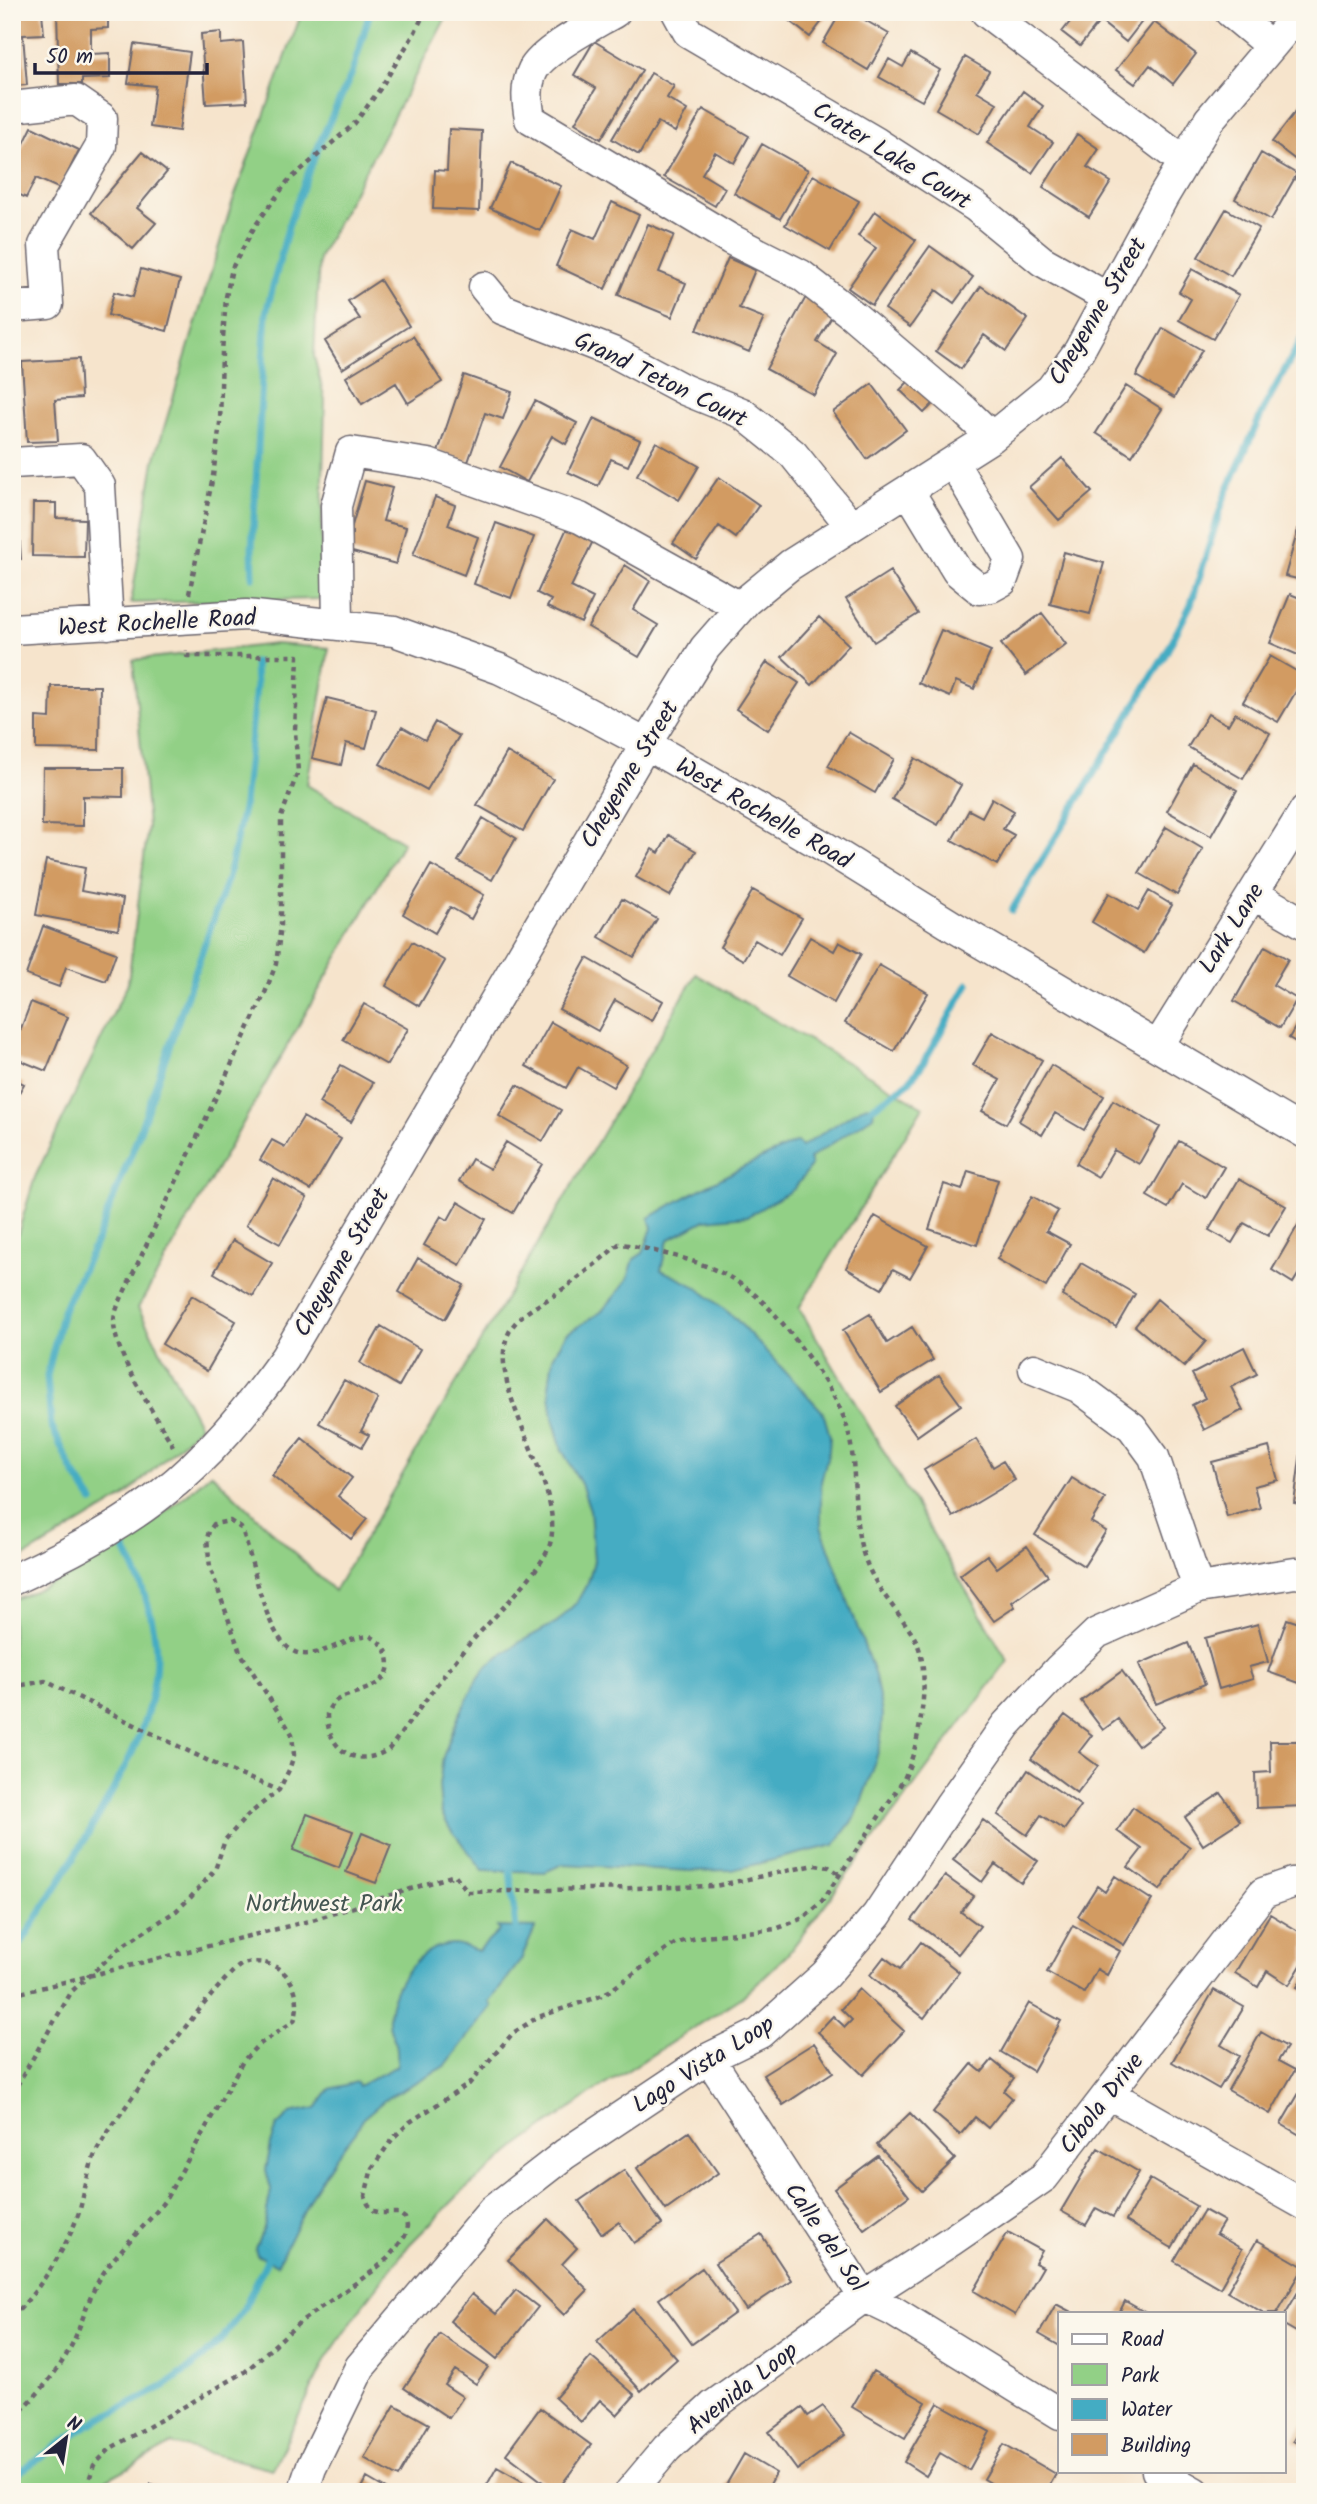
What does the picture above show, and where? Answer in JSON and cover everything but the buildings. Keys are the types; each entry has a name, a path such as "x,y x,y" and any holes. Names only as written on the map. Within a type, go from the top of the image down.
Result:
{"street":[{"path":"615,12 563,42 534,68 526,94 530,119 730,239 801,275 854,316 992,437"},
{"name":"Crater Lake Court","path":"677,12 688,32 877,143 976,206 1042,261 1108,298"},
{"path":"985,12 1184,162"},
{"path":"1230,12 1271,46"},
{"name":"Cheyenne Street","path":"12,1580 57,1560 160,1495 210,1449 250,1406 285,1357 705,648 740,607 790,565 992,437 1051,389 1079,351 1209,120 1300,12"},
{"path":"12,107 76,100 102,118 101,146 44,245 48,304 12,307"},
{"name":"Grand Teton Court","path":"484,287 502,309 615,353 685,390 742,413 793,454 851,526"},
{"path":"338,623 336,506 351,452 428,464 580,518 740,607"},
{"path":"12,463 81,459 100,486 108,624"},
{"path":"908,490 957,571 979,589 1002,581 1010,559 953,462"},
{"name":"West Rochelle Road","path":"12,629 246,615 394,631 500,669 646,744 825,847 954,927 1305,1133"},
{"name":"Lark Lane","path":"1158,1046 1305,810"},
{"path":"1253,894 1305,924"},
{"path":"1034,1369 1078,1387 1132,1427 1154,1457 1198,1588"},
{"name":"Lago Vista Loop","path":"303,2492 311,2468 360,2367 493,2210 565,2154 709,2057 760,2033 825,1976 877,1916 1006,1725 1097,1633 1198,1588 1295,1573 1305,1574"},
{"name":"Cibola Drive","path":"864,2297 1044,2177 1263,1893 1292,1882 1305,1882"},
{"name":"Calle del Sol","path":"709,2057 864,2297 893,2311 1058,2413"},
{"path":"1108,2094 1305,2206"},
{"name":"Avenida Loop","path":"631,2492 667,2448 713,2406 864,2297"},
{"path":"1159,2472 1194,2492"}],"path":[{"path":"189,595 213,476 220,424 226,297 232,268 255,226 287,182 355,123 380,89 425,12"},
{"path":"173,1446 132,1375 115,1335 114,1319 276,964 281,925 281,817 298,772 295,731 298,656 187,656 187,650"},
{"path":"12,2094 72,1991 122,1946 176,1911 191,1897 215,1870 225,1840 248,1815 279,1790 294,1755 292,1734 249,1668 232,1633 207,1550 209,1531 214,1524 230,1521 241,1528 267,1613 275,1632 289,1649 303,1654 312,1653 349,1639 370,1636 385,1648 389,1665 386,1674 373,1686 335,1701 327,1713 327,1722 335,1744 352,1756 380,1755 389,1749 455,1660 533,1573 550,1544 552,1522 547,1494 520,1420 502,1357 508,1334 516,1322 528,1311 558,1293 619,1244 678,1256 721,1271 756,1295 784,1324 836,1401 849,1437 859,1529 866,1561 880,1591 915,1638 922,1661 918,1730 910,1767 841,1875 817,1907 790,1925 776,1929 705,1936 676,1943 611,1990 538,2017 513,2033 469,2084 410,2122 393,2138 372,2168 365,2196 374,2211 398,2213 405,2218 405,2236 388,2258 300,2322 245,2372 111,2448 94,2465 85,2492"},
{"path":"12,1687 45,1681 225,1769 279,1790"},
{"path":"15,1994 309,1921 454,1875 468,1892 715,1886 815,1865 829,1867 841,1875"},
{"path":"12,2317 22,2308 58,2256 79,2211 96,2152 112,2126 212,1994 236,1967 244,1964 267,1963 283,1970 294,1983 298,2000 294,2021 257,2046 243,2061 167,2197 154,2216 111,2262 99,2280 65,2356 12,2420"}],"green space":[{"path":"302,12 449,12 319,258 314,356 325,400 320,599 131,603 154,461 231,206"},
{"path":"275,644 329,648 307,785 403,842 138,1308 200,1426 124,1497 14,1563 12,1253 35,1177 128,983 148,826 133,660"},
{"name":"Northwest Park","path":"696,974 923,1107 799,1308 1008,1661 787,1955 741,1998 589,2095 521,2144 462,2192 410,2244 365,2302 326,2359 273,2469 172,2444 106,2480 104,2492 12,2492 12,1600 66,1576 118,1546 166,1512 211,1473 334,1591"}],"water":[{"path":"866,1105 874,1108 873,1116 809,1159 811,1166 794,1189 748,1216 705,1220 668,1240 661,1270 695,1286 734,1317 823,1412 830,1436 821,1482 821,1526 875,1676 882,1714 881,1740 856,1816 834,1845 732,1870 691,1871 563,1864 545,1872 483,1870 449,1827 441,1812 439,1785 443,1757 475,1683 488,1665 518,1643 557,1622 577,1602 588,1582 594,1561 590,1510 581,1484 562,1450 553,1418 549,1386 553,1357 566,1334 601,1312 628,1278 634,1259 643,1253 652,1228 649,1218 703,1187 797,1142 801,1147"},
{"path":"497,1927 535,1928 521,1960 489,2003 492,2006 445,2066 387,2098 362,2119 313,2192 277,2265 257,2255 255,2247 264,2228 271,2189 266,2170 277,2126 290,2113 316,2108 330,2089 357,2082 359,2086 397,2066 397,2047 389,2024 390,2011 393,1997 406,1972 416,1961 439,1947 455,1944 478,1951 499,1931"}],"waterway":[{"path":"253,577 252,549 266,313 290,220 321,140 352,73 370,12"},
{"path":"1012,910 1165,655 1191,604 1224,498 1265,406 1305,333"},
{"path":"93,1502 72,1470 51,1425 47,1376 63,1310 96,1242 137,1139 228,877 244,804 256,686 255,662"},
{"path":"866,1112 907,1084 922,1065 968,984"},
{"path":"12,1958 125,1768 150,1703 156,1656 153,1628 142,1588 125,1549"},
{"path":"513,1864 510,1871 516,1928 514,1935"},
{"path":"12,2480 19,2472 86,2426 165,2386 194,2365 221,2340 243,2310 271,2252"}]}
